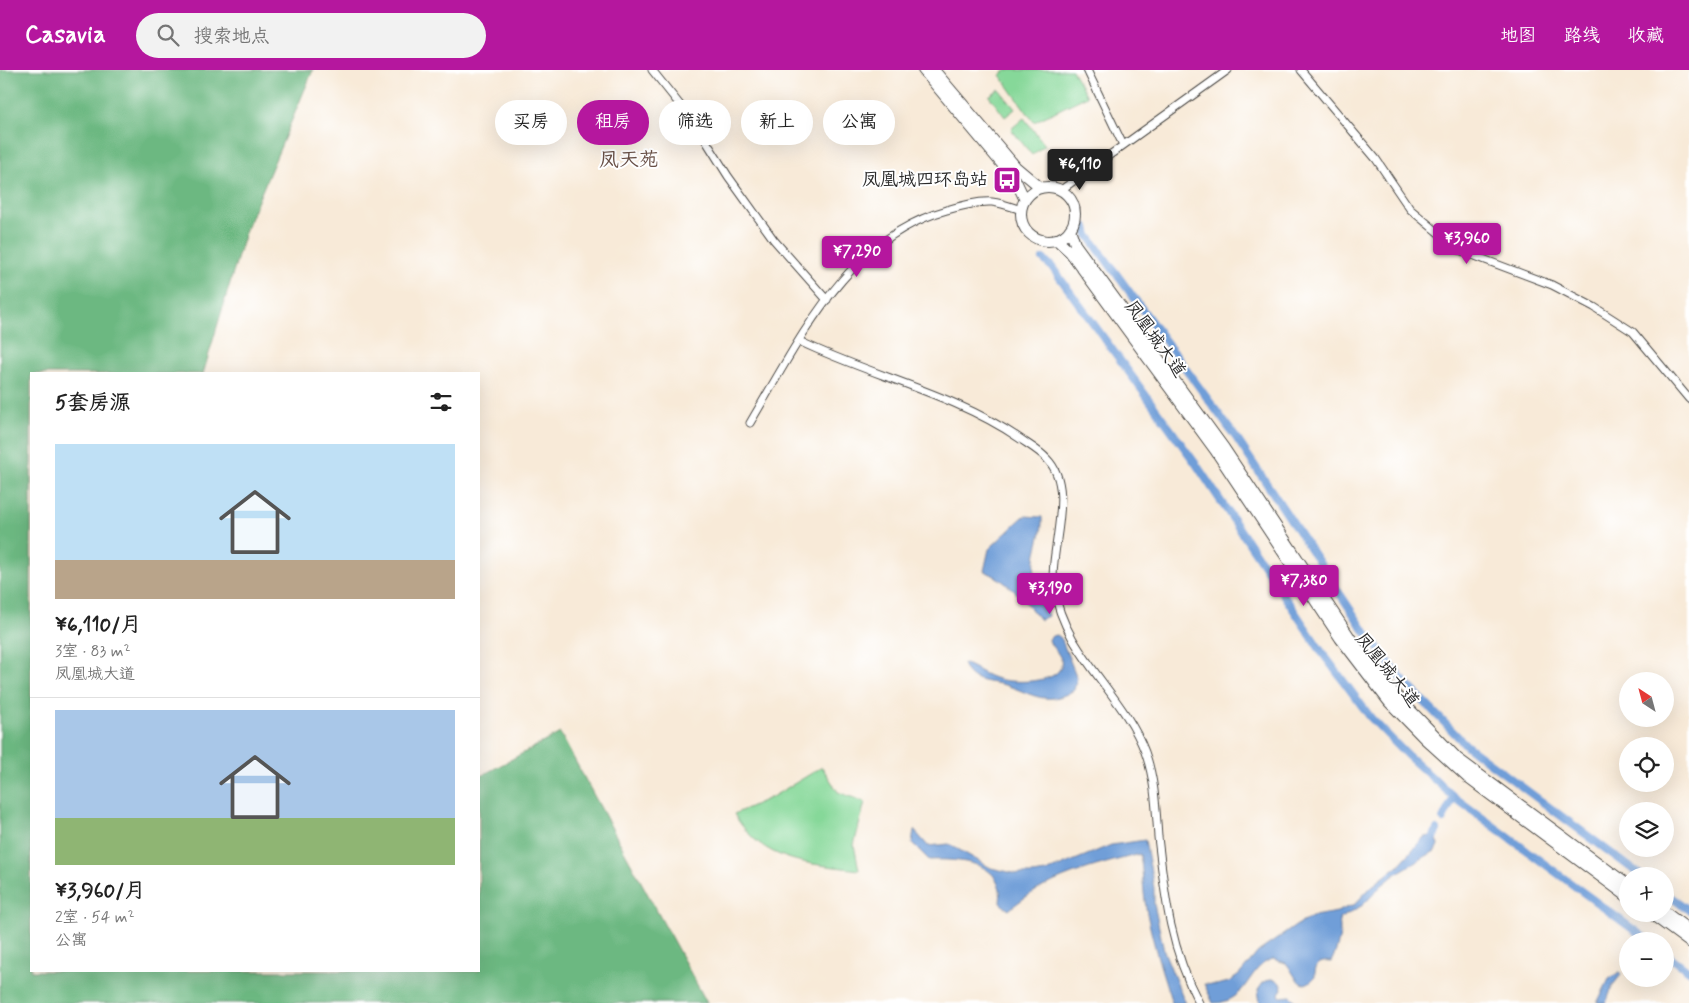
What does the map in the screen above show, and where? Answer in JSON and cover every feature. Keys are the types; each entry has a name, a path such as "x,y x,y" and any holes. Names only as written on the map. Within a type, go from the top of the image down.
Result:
{"main road":[{"path":"923,70 1016,181 1023,205 1022,219 1030,234 1038,239 1056,239 1070,229 1074,221 1073,203 1061,190 1041,188 1032,192 1023,205"},
{"path":"934,70 1016,167 1041,188"},
{"name":"凤凰城大道","path":"1070,229 1074,244 1224,448 1351,639 1388,687 1428,731 1470,768 1619,878"},
{"name":"凤凰城大道","path":"1056,239 1070,252 1181,403 1340,638 1389,702 1429,744 1469,779 1619,890"},
{"path":"1674,919 1689,930"},
{"path":"1662,922 1689,942"}],"street":[{"path":"652,70 696,126 728,176 774,240 827,300"},
{"path":"1086,70 1123,146"},
{"path":"1061,190 1228,70"},
{"path":"1301,70 1376,159 1410,209 1459,250 1552,285 1594,307 1633,332 1689,399"},
{"path":"750,423 799,341 827,300 861,258 890,236 922,218 956,207 992,202 1023,205"},
{"path":"799,341 834,358 977,414 1026,443 1044,456 1055,469 1060,496 1058,534 1052,565 1056,600 1078,649 1132,724 1146,756 1154,788 1165,899 1170,927 1181,966 1199,1003"}],"green space":[{"path":"0,70 313,70 246,229 204,372 30,372 30,972 480,972 480,776 560,733 707,1003 0,1003"},
{"path":"1007,70 1072,70 1087,96 1034,122 1000,75"},
{"path":"999,89 1015,109 1005,117 989,96"},
{"path":"1024,118 1045,145 1032,155 1011,129"},
{"path":"822,767 838,792 865,802 854,845 859,870 805,862 773,852 759,843 734,814 772,797"}],"water":[{"path":"1024,516 1042,517 1042,528 1034,566 1038,588 1048,616 1040,620 1007,585 984,571 989,549"},
{"path":"1057,635 1061,638 1077,678 1074,690 1056,698 1040,697 1008,686 975,678 966,670 963,663 998,679 1033,681 1043,679 1058,672 1061,666 1061,658 1049,639"},
{"path":"914,830 928,846 949,844 991,868 1018,874 1046,872 1111,845 1145,840 1154,888 1154,904 1164,951 1185,1003 1172,1003 1161,968 1146,908 1140,854 1105,863 1054,881 1038,889 1009,910 1000,903 1000,889 996,878 988,871 978,865 966,862 929,860 912,843"},
{"path":"1431,836 1436,839 1438,845 1435,851 1397,873 1363,905 1339,919 1340,936 1331,962 1320,963 1316,967 1315,977 1310,982 1301,983 1286,963 1273,959 1264,963 1234,997 1213,1003 1204,984 1216,985 1229,982 1239,975 1258,952 1297,925 1314,916 1337,912 1355,904 1371,887 1399,865 1424,837"},
{"path":"1619,972 1619,978 1613,985 1606,1003 1597,1003 1609,979"},
{"path":"1270,979 1277,980 1281,984 1280,997 1291,996 1297,1003 1260,1003 1258,990 1263,983"}],"waterway":[{"path":"1086,227 1088,235 1237,439 1364,630 1400,677 1467,746 1630,867"},
{"path":"1043,259 1052,267 1196,464 1321,651 1371,718 1407,755 1454,797 1637,932"},
{"path":"1443,819 1454,797"},
{"path":"1433,838 1437,830"},
{"path":"1674,899 1689,910"},
{"path":"1674,960 1689,971"}],"place":[{"name":"凤凰城四环岛站","path":"1007,180"}],"district":[{"name":"凤天苑","path":"629,160"}]}
